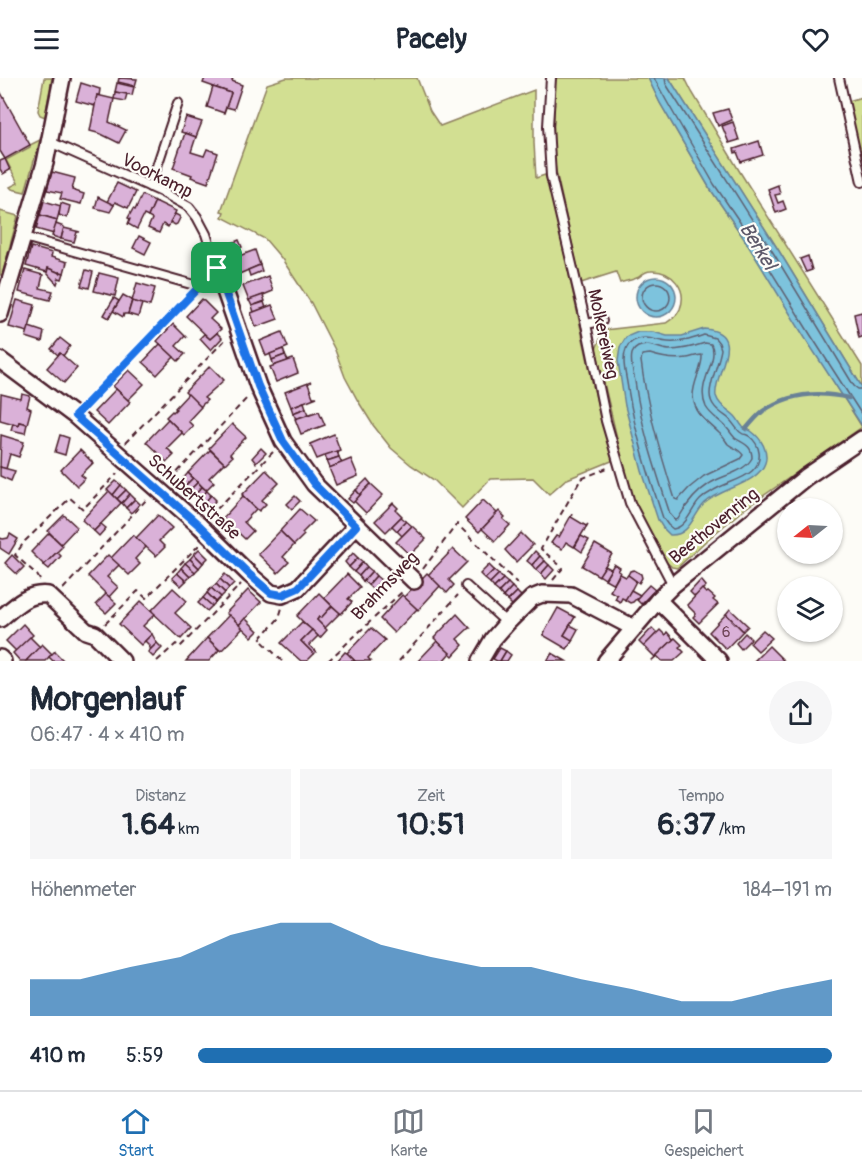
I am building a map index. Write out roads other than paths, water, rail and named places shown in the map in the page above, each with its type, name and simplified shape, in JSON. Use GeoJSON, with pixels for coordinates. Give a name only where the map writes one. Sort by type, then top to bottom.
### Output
{"type":"FeatureCollection","features":[{"type":"Feature","properties":{"kind":"street"},"geometry":{"type":"LineString","coordinates":[[0,314],[50,142],[62,78]]}},
{"type":"Feature","properties":{"kind":"street"},"geometry":{"type":"LineString","coordinates":[[217,268],[258,386],[283,441],[314,484],[414,580]]}},
{"type":"Feature","properties":{"kind":"street","name":"Schubertstraße"},"geometry":{"type":"LineString","coordinates":[[0,360],[75,416],[159,489],[271,593],[282,595],[298,588],[356,526]]}},
{"type":"Feature","properties":{"kind":"street","name":"Beethovenring"},"geometry":{"type":"LineString","coordinates":[[606,661],[673,585],[806,477],[858,442]]}},
{"type":"Feature","properties":{"kind":"street"},"geometry":{"type":"LineString","coordinates":[[480,661],[493,639],[507,622],[537,596],[571,595],[634,628]]}},
{"type":"Feature","properties":{"kind":"street"},"geometry":{"type":"LineString","coordinates":[[0,619],[33,596],[50,597],[86,631],[95,634],[122,661]]}},
{"type":"Feature","properties":{"kind":"street"},"geometry":{"type":"LineString","coordinates":[[658,600],[719,661]]}},
{"type":"Feature","properties":{"kind":"lane","name":"Molkereiweg"},"geometry":{"type":"LineString","coordinates":[[551,78],[548,126],[551,176],[606,421],[630,502],[673,585]]}},
{"type":"Feature","properties":{"kind":"lane"},"geometry":{"type":"LineString","coordinates":[[839,78],[862,182]]}},
{"type":"Feature","properties":{"kind":"lane"},"geometry":{"type":"LineString","coordinates":[[150,187],[178,103]]}},
{"type":"Feature","properties":{"kind":"lane","name":"Voorkamp"},"geometry":{"type":"LineString","coordinates":[[50,142],[189,207],[197,216],[206,234],[217,268]]}},
{"type":"Feature","properties":{"kind":"lane"},"geometry":{"type":"LineString","coordinates":[[24,237],[198,286]]}},
{"type":"Feature","properties":{"kind":"lane"},"geometry":{"type":"LineString","coordinates":[[586,324],[602,321]]}},
{"type":"Feature","properties":{"kind":"lane"},"geometry":{"type":"LineString","coordinates":[[466,586],[507,622]]}},
{"type":"Feature","properties":{"kind":"water","name":"Berkel"},"geometry":{"type":"Polygon","coordinates":[[[648,78],[669,78],[779,251],[862,387],[862,426],[709,187],[648,78]]]}},
{"type":"Feature","properties":{"kind":"water"},"geometry":{"type":"Polygon","coordinates":[[[656,277],[670,283],[676,297],[670,311],[656,317],[642,311],[636,297],[642,283],[656,277]]]}},
{"type":"Feature","properties":{"kind":"water"},"geometry":{"type":"Polygon","coordinates":[[[704,329],[717,332],[724,338],[727,346],[716,388],[717,399],[743,427],[758,437],[765,449],[766,458],[761,470],[755,476],[712,498],[705,503],[687,528],[670,535],[658,520],[642,471],[625,406],[618,361],[620,347],[626,337],[638,332],[682,336],[704,329]]]}},
{"type":"Feature","properties":{"kind":"waterway"},"geometry":{"type":"LineString","coordinates":[[746,429],[763,411],[783,400],[815,394],[849,398]]}}]}
